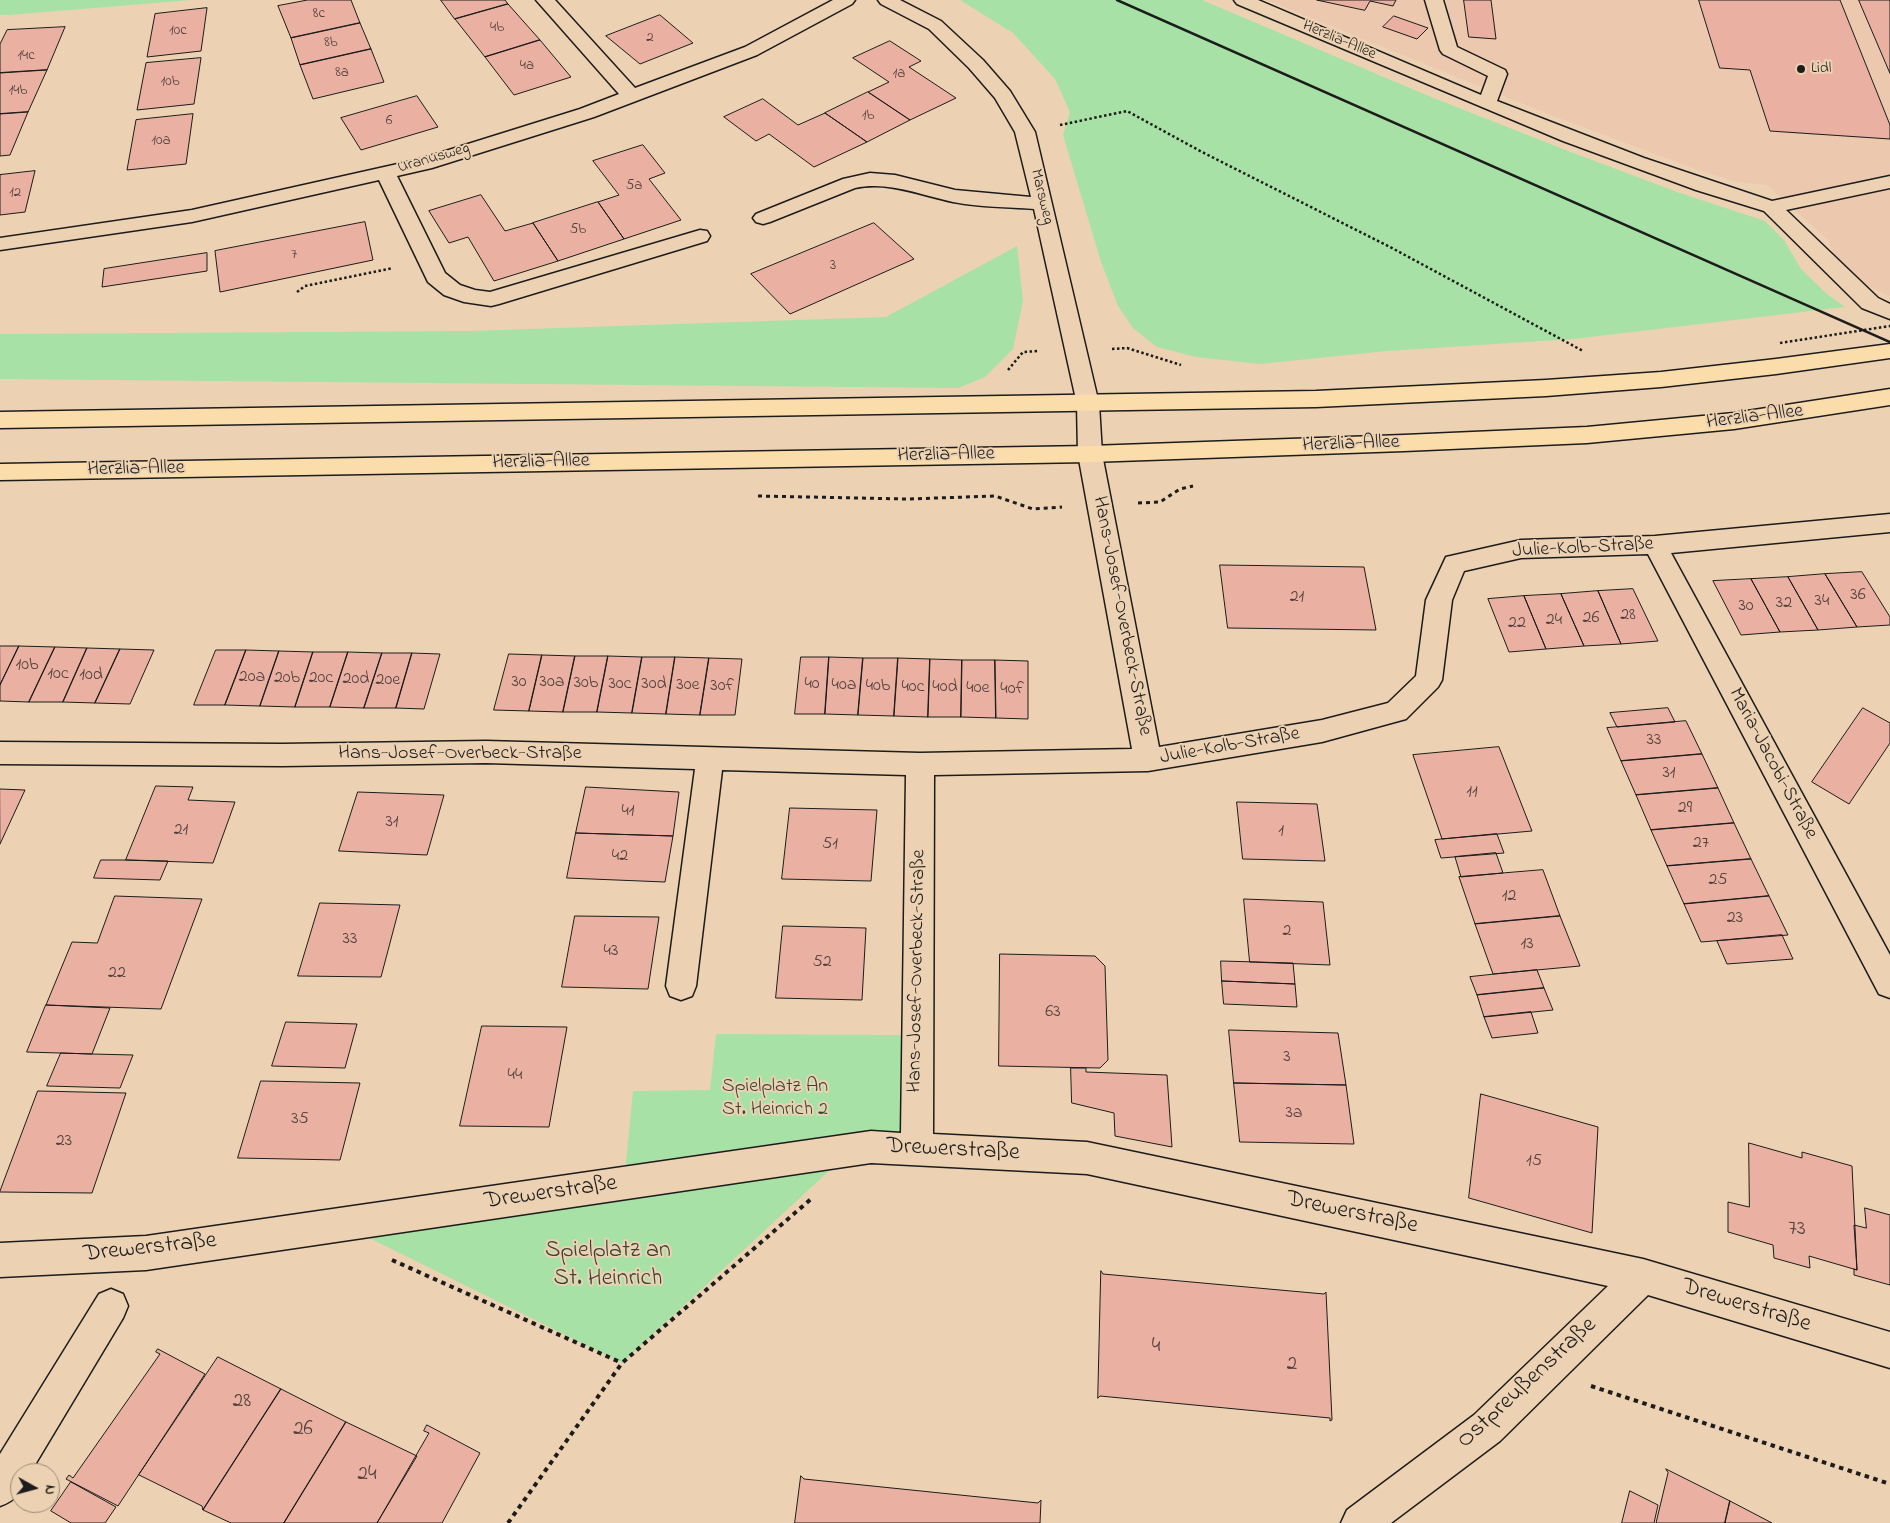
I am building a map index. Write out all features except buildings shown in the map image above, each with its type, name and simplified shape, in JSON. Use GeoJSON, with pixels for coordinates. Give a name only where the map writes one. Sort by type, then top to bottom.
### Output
{"type":"FeatureCollection","features":[{"type":"Feature","properties":{"kind":"main road"},"geometry":{"type":"LineString","coordinates":[[0,420],[1088,404],[1425,396],[1641,382],[1802,365],[1890,351]]}},
{"type":"Feature","properties":{"kind":"main road","name":"Herzlia-Allee"},"geometry":{"type":"LineString","coordinates":[[0,472],[1090,454],[1588,435],[1734,421],[1844,406],[1890,397]]}},
{"type":"Feature","properties":{"kind":"street"},"geometry":{"type":"LineString","coordinates":[[545,0],[632,96]]}},
{"type":"Feature","properties":{"kind":"street","name":"Uranusweg"},"geometry":{"type":"LineString","coordinates":[[0,244],[192,216],[425,164],[587,113],[751,51],[846,0]]}},
{"type":"Feature","properties":{"kind":"street","name":"Marsweg"},"geometry":{"type":"LineString","coordinates":[[887,0],[935,26],[976,64],[1003,95],[1025,132],[1088,404],[1090,454]]}},
{"type":"Feature","properties":{"kind":"street","name":"Herzlia-Allee"},"geometry":{"type":"LineString","coordinates":[[1243,0],[1487,104],[1714,190],[1772,207],[1870,303],[1890,312]]}},
{"type":"Feature","properties":{"kind":"street"},"geometry":{"type":"LineString","coordinates":[[1434,0],[1449,50],[1498,74],[1487,104]]}},
{"type":"Feature","properties":{"kind":"street"},"geometry":{"type":"LineString","coordinates":[[386,173],[436,277],[452,290],[472,297],[491,298],[700,236]]}},
{"type":"Feature","properties":{"kind":"street"},"geometry":{"type":"LineString","coordinates":[[763,218],[850,183],[870,179],[895,181],[955,196],[1043,204]]}},
{"type":"Feature","properties":{"kind":"street","name":"Herzlia-Allee"},"geometry":{"type":"LineString","coordinates":[[1772,207],[1890,182]]}},
{"type":"Feature","properties":{"kind":"street","name":"Hans-Josef-Overbeck-Straße"},"geometry":{"type":"LineString","coordinates":[[0,753],[282,755],[486,752],[920,764],[1148,760],[1090,454]]}},
{"type":"Feature","properties":{"kind":"street","name":"Julie-Kolb-Straße"},"geometry":{"type":"LineString","coordinates":[[1148,760],[1322,731],[1396,711],[1429,680],[1439,600],[1455,564],[1521,549],[1655,545],[1890,523]]}},
{"type":"Feature","properties":{"kind":"street","name":"Maria-Jacobi-Straße"},"geometry":{"type":"LineString","coordinates":[[1655,545],[1890,984]]}},
{"type":"Feature","properties":{"kind":"street"},"geometry":{"type":"LineString","coordinates":[[681,986],[710,758]]}},
{"type":"Feature","properties":{"kind":"street","name":"Hans-Josef-Overbeck-Straße"},"geometry":{"type":"LineString","coordinates":[[917,1148],[920,764]]}},
{"type":"Feature","properties":{"kind":"street","name":"Drewerstraße"},"geometry":{"type":"LineString","coordinates":[[0,1260],[146,1253],[871,1148],[917,1148],[1088,1158],[1643,1276],[1890,1350]]}},
{"type":"Feature","properties":{"kind":"street","name":"Ostpreußenstraße"},"geometry":{"type":"LineString","coordinates":[[1360,1523],[1487,1428],[1643,1276]]}},
{"type":"Feature","properties":{"kind":"street"},"geometry":{"type":"LineString","coordinates":[[0,1488],[111,1306]]}},
{"type":"Feature","properties":{"kind":"path"},"geometry":{"type":"LineString","coordinates":[[1025,132],[1127,111],[1202,152],[1398,251],[1584,351]]}},
{"type":"Feature","properties":{"kind":"path"},"geometry":{"type":"LineString","coordinates":[[297,292],[305,286],[428,261]]}},
{"type":"Feature","properties":{"kind":"path"},"geometry":{"type":"LineString","coordinates":[[1780,343],[1890,326]]}},
{"type":"Feature","properties":{"kind":"path"},"geometry":{"type":"LineString","coordinates":[[508,1523],[622,1363],[818,1193]]}},
{"type":"Feature","properties":{"kind":"path"},"geometry":{"type":"LineString","coordinates":[[389,1259],[622,1363]]}},
{"type":"Feature","properties":{"kind":"path"},"geometry":{"type":"LineString","coordinates":[[1546,1371],[1890,1484]]}},
{"type":"Feature","properties":{"kind":"shaded area"},"geometry":{"type":"Polygon","coordinates":[[[1267,0],[1890,0],[1890,297],[1856,280],[1833,253],[1828,240],[1767,185],[1737,182],[1695,169],[1548,114],[1267,0]]]}},
{"type":"Feature","properties":{"kind":"green space"},"geometry":{"type":"Polygon","coordinates":[[[0,0],[191,0],[0,15],[0,0]]]}},
{"type":"Feature","properties":{"kind":"green space"},"geometry":{"type":"Polygon","coordinates":[[[960,0],[1202,0],[1431,97],[1563,149],[1677,192],[1765,221],[1784,240],[1801,269],[1828,295],[1845,307],[1573,339],[1387,351],[1260,364],[1196,357],[1157,347],[1133,328],[1118,306],[1101,262],[1063,135],[1070,112],[1055,79],[1013,33],[960,0]]]}},
{"type":"Feature","properties":{"kind":"green space"},"geometry":{"type":"Polygon","coordinates":[[[1017,246],[1023,301],[1013,349],[985,377],[958,388],[0,379],[0,334],[469,331],[886,317],[1017,246]]]}},
{"type":"Feature","properties":{"kind":"green space"},"geometry":{"type":"Polygon","coordinates":[[[716,1034],[906,1035],[901,1149],[845,1156],[622,1363],[341,1224],[624,1183],[633,1091],[710,1090],[716,1034]]]}},
{"type":"Feature","properties":{"kind":"railway"},"geometry":{"type":"LineString","coordinates":[[1117,0],[1890,342]]}},
{"type":"Feature","properties":{"kind":"place","name":"Lidl"},"geometry":{"type":"Point","coordinates":[1801,69]}},
{"type":"Feature","properties":{"kind":"park label","name":"Spielplatz An St. Heinrich 2"},"geometry":{"type":"Point","coordinates":[775,1100]}},
{"type":"Feature","properties":{"kind":"park label","name":"Spielplatz an St. Heinrich"},"geometry":{"type":"Point","coordinates":[608,1266]}}]}
